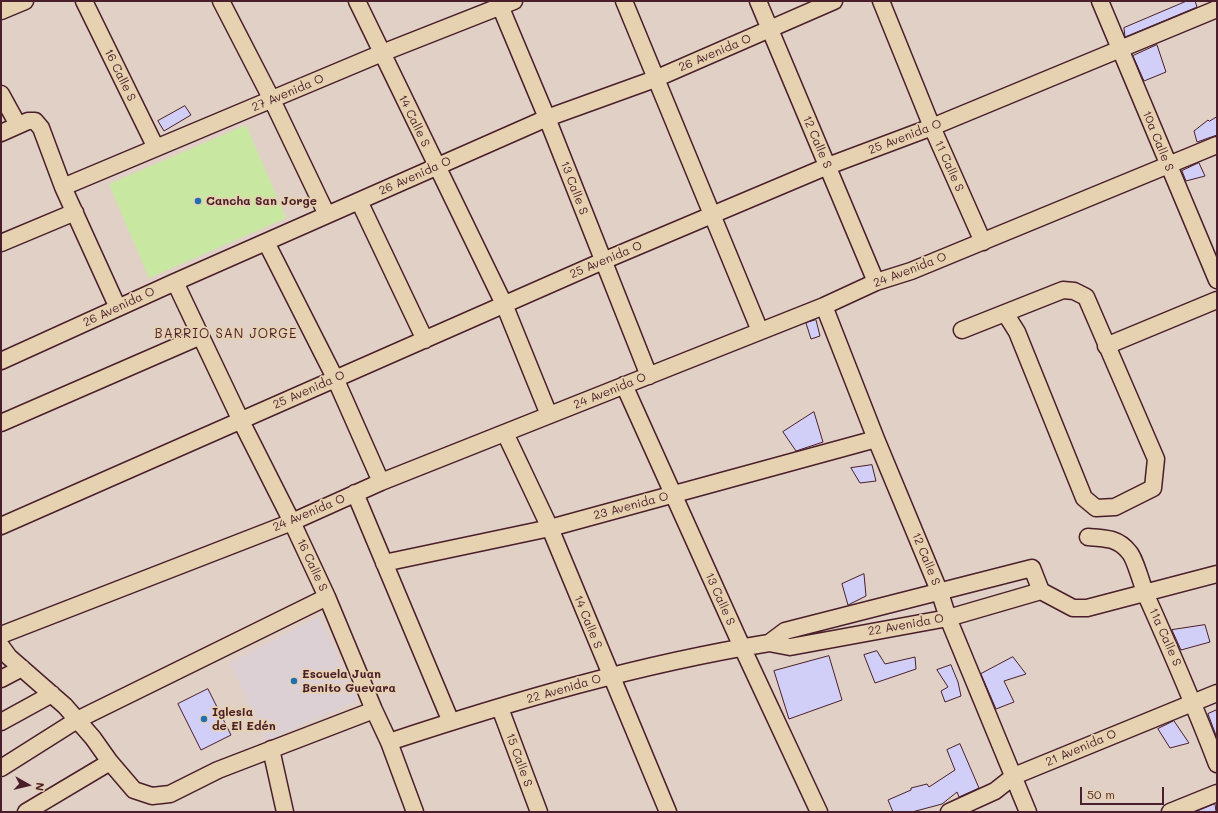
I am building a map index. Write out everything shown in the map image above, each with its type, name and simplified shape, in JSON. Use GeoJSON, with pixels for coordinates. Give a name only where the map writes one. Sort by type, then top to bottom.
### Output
{"type":"FeatureCollection","features":[{"type":"Feature","properties":{"kind":"street"},"geometry":{"type":"LineString","coordinates":[[1,11],[26,1]]}},
{"type":"Feature","properties":{"kind":"street","name":"16 Calle S"},"geometry":{"type":"LineString","coordinates":[[84,1],[156,148]]}},
{"type":"Feature","properties":{"kind":"street"},"geometry":{"type":"LineString","coordinates":[[221,1],[272,100],[327,215]]}},
{"type":"Feature","properties":{"kind":"street","name":"14 Calle S"},"geometry":{"type":"LineString","coordinates":[[357,1],[436,167],[504,304],[549,415]]}},
{"type":"Feature","properties":{"kind":"street"},"geometry":{"type":"LineString","coordinates":[[624,1],[760,331]]}},
{"type":"Feature","properties":{"kind":"street","name":"12 Calle S"},"geometry":{"type":"LineString","coordinates":[[758,1],[876,282]]}},
{"type":"Feature","properties":{"kind":"street","name":"26 Avenida O"},"geometry":{"type":"LineString","coordinates":[[1,361],[175,282],[547,118],[655,78],[770,30],[834,1]]}},
{"type":"Feature","properties":{"kind":"street","name":"11 Calle S"},"geometry":{"type":"LineString","coordinates":[[881,1],[932,127],[983,242]]}},
{"type":"Feature","properties":{"kind":"street","name":"10a Calle S"},"geometry":{"type":"LineString","coordinates":[[1100,1],[1217,280]]}},
{"type":"Feature","properties":{"kind":"street","name":"27 Avenida O"},"geometry":{"type":"LineString","coordinates":[[63,186],[504,3]]}},
{"type":"Feature","properties":{"kind":"street","name":"13 Calle S"},"geometry":{"type":"LineString","coordinates":[[504,3],[547,118],[649,376]]}},
{"type":"Feature","properties":{"kind":"street","name":"25 Avenida O"},"geometry":{"type":"LineString","coordinates":[[1,526],[241,421],[335,378],[425,340],[603,260],[712,216],[828,166],[932,127],[1217,9]]}},
{"type":"Feature","properties":{"kind":"street"},"geometry":{"type":"LineString","coordinates":[[1,94],[18,125]]}},
{"type":"Feature","properties":{"kind":"street"},"geometry":{"type":"LineString","coordinates":[[1,133],[18,125],[35,121],[41,128],[63,186],[118,308]]}},
{"type":"Feature","properties":{"kind":"street","name":"24 Avenida O"},"geometry":{"type":"LineString","coordinates":[[1,635],[292,522],[381,482],[824,306],[876,282],[911,271],[983,242],[1217,145]]}},
{"type":"Feature","properties":{"kind":"street"},"geometry":{"type":"LineString","coordinates":[[359,201],[425,340]]}},
{"type":"Feature","properties":{"kind":"street"},"geometry":{"type":"LineString","coordinates":[[1,242],[75,212]]}},
{"type":"Feature","properties":{"kind":"street"},"geometry":{"type":"LineString","coordinates":[[266,242],[335,378],[381,482]]}},
{"type":"Feature","properties":{"kind":"street","name":"16 Calle S"},"geometry":{"type":"LineString","coordinates":[[175,282],[327,597],[374,710],[390,742],[415,812]]}},
{"type":"Feature","properties":{"kind":"street"},"geometry":{"type":"LineString","coordinates":[[962,330],[1063,290],[1074,290],[1086,297],[1156,459],[1156,472],[1153,488],[1115,507],[1096,508],[1084,498],[1017,332],[1005,313]]}},
{"type":"Feature","properties":{"kind":"street"},"geometry":{"type":"LineString","coordinates":[[1106,346],[1217,300]]}},
{"type":"Feature","properties":{"kind":"street","name":"12 Calle S"},"geometry":{"type":"LineString","coordinates":[[824,306],[876,439],[940,593],[948,618],[1028,812]]}},
{"type":"Feature","properties":{"kind":"street"},"geometry":{"type":"LineString","coordinates":[[1,423],[201,336]]}},
{"type":"Feature","properties":{"kind":"street","name":"13 Calle S"},"geometry":{"type":"LineString","coordinates":[[624,385],[742,647],[819,812]]}},
{"type":"Feature","properties":{"kind":"street","name":"14 Calle S"},"geometry":{"type":"LineString","coordinates":[[505,433],[550,528],[610,676],[668,812]]}},
{"type":"Feature","properties":{"kind":"street","name":"23 Avenida O"},"geometry":{"type":"LineString","coordinates":[[384,563],[550,528],[876,439]]}},
{"type":"Feature","properties":{"kind":"street"},"geometry":{"type":"LineString","coordinates":[[355,493],[451,722]]}},
{"type":"Feature","properties":{"kind":"street","name":"11a Calle S"},"geometry":{"type":"LineString","coordinates":[[1088,536],[1111,538],[1121,544],[1131,554],[1146,593],[1194,702],[1217,764]]}},
{"type":"Feature","properties":{"kind":"street"},"geometry":{"type":"LineString","coordinates":[[769,643],[785,631],[940,593],[1032,568],[1042,591],[1073,608],[1087,608],[1217,574]]}},
{"type":"Feature","properties":{"kind":"street","name":"22 Avenida O"},"geometry":{"type":"LineString","coordinates":[[390,742],[451,722],[610,676],[742,647],[769,643],[790,647],[948,618],[1042,591]]}},
{"type":"Feature","properties":{"kind":"street"},"geometry":{"type":"LineString","coordinates":[[1,768],[77,720],[327,597]]}},
{"type":"Feature","properties":{"kind":"street"},"geometry":{"type":"LineString","coordinates":[[892,605],[897,627]]}},
{"type":"Feature","properties":{"kind":"street"},"geometry":{"type":"LineString","coordinates":[[1,646],[9,657],[52,694],[77,720],[134,790],[152,796],[170,794],[218,770],[374,710]]}},
{"type":"Feature","properties":{"kind":"street"},"geometry":{"type":"LineString","coordinates":[[1,679],[22,668]]}},
{"type":"Feature","properties":{"kind":"street","name":"21 Avenida O"},"geometry":{"type":"LineString","coordinates":[[948,812],[995,791],[1014,776],[1217,693]]}},
{"type":"Feature","properties":{"kind":"street"},"geometry":{"type":"LineString","coordinates":[[1,722],[52,694]]}},
{"type":"Feature","properties":{"kind":"street","name":"15 Calle S"},"geometry":{"type":"LineString","coordinates":[[500,708],[539,812]]}},
{"type":"Feature","properties":{"kind":"street"},"geometry":{"type":"LineString","coordinates":[[271,749],[285,812]]}},
{"type":"Feature","properties":{"kind":"street"},"geometry":{"type":"LineString","coordinates":[[26,812],[110,762]]}},
{"type":"Feature","properties":{"kind":"street"},"geometry":{"type":"LineString","coordinates":[[1170,812],[1217,793]]}},
{"type":"Feature","properties":{"kind":"shaded area","name":"Escuela Juan Benito Guevara"},"geometry":{"type":"Polygon","coordinates":[[[319,617],[358,700],[266,741],[230,663],[319,617]]]}},
{"type":"Feature","properties":{"kind":"green space","name":"Cancha San Jorge"},"geometry":{"type":"Polygon","coordinates":[[[246,125],[286,218],[149,278],[109,184],[246,125]]]}},
{"type":"Feature","properties":{"kind":"building"},"geometry":{"type":"Polygon","coordinates":[[[1187,1],[1195,1],[1197,7],[1125,37],[1124,28],[1187,1]]]}},
{"type":"Feature","properties":{"kind":"building"},"geometry":{"type":"Polygon","coordinates":[[[1157,45],[1166,72],[1144,81],[1133,56],[1157,45]]]}},
{"type":"Feature","properties":{"kind":"building"},"geometry":{"type":"Polygon","coordinates":[[[185,106],[191,115],[164,131],[158,121],[185,106]]]}},
{"type":"Feature","properties":{"kind":"building"},"geometry":{"type":"Polygon","coordinates":[[[1217,117],[1217,135],[1197,142],[1194,131],[1208,120],[1209,121],[1217,117]]]}},
{"type":"Feature","properties":{"kind":"building"},"geometry":{"type":"Polygon","coordinates":[[[1199,163],[1205,176],[1186,181],[1182,171],[1199,163]]]}},
{"type":"Feature","properties":{"kind":"building"},"geometry":{"type":"Polygon","coordinates":[[[816,320],[820,336],[811,339],[806,323],[816,320]]]}},
{"type":"Feature","properties":{"kind":"building"},"geometry":{"type":"Polygon","coordinates":[[[814,412],[823,442],[796,451],[783,432],[814,412]]]}},
{"type":"Feature","properties":{"kind":"building"},"geometry":{"type":"Polygon","coordinates":[[[872,465],[876,481],[860,483],[851,468],[872,465]]]}},
{"type":"Feature","properties":{"kind":"building"},"geometry":{"type":"Polygon","coordinates":[[[864,574],[866,596],[848,605],[842,584],[864,574]]]}},
{"type":"Feature","properties":{"kind":"building"},"geometry":{"type":"Polygon","coordinates":[[[1205,625],[1210,642],[1181,650],[1172,630],[1205,625]]]}},
{"type":"Feature","properties":{"kind":"building"},"geometry":{"type":"Polygon","coordinates":[[[877,651],[885,664],[915,657],[916,669],[875,683],[864,655],[877,651]]]}},
{"type":"Feature","properties":{"kind":"building"},"geometry":{"type":"Polygon","coordinates":[[[829,656],[842,700],[789,719],[774,671],[829,656]]]}},
{"type":"Feature","properties":{"kind":"building"},"geometry":{"type":"Polygon","coordinates":[[[1013,657],[1026,674],[1004,681],[1014,702],[996,709],[981,674],[1013,657]]]}},
{"type":"Feature","properties":{"kind":"building"},"geometry":{"type":"Polygon","coordinates":[[[951,665],[958,682],[961,696],[945,702],[941,691],[948,687],[937,670],[951,665]]]}},
{"type":"Feature","properties":{"kind":"building","name":"Iglesia de El Edén"},"geometry":{"type":"Polygon","coordinates":[[[208,689],[231,735],[201,750],[178,704],[208,689]]]}},
{"type":"Feature","properties":{"kind":"building"},"geometry":{"type":"Polygon","coordinates":[[[1217,710],[1217,738],[1208,714],[1217,710]]]}},
{"type":"Feature","properties":{"kind":"building"},"geometry":{"type":"Polygon","coordinates":[[[1174,721],[1189,743],[1170,748],[1158,729],[1174,721]]]}},
{"type":"Feature","properties":{"kind":"building"},"geometry":{"type":"Polygon","coordinates":[[[960,744],[979,788],[959,797],[957,792],[942,804],[912,812],[893,812],[888,800],[911,790],[911,788],[927,784],[929,787],[955,770],[947,750],[960,744]]]}},
{"type":"Feature","properties":{"kind":"building"},"geometry":{"type":"Polygon","coordinates":[[[1215,804],[1216,812],[1195,812],[1215,804]]]}},
{"type":"Feature","properties":{"kind":"place","name":"Cancha San Jorge"},"geometry":{"type":"Point","coordinates":[198,201]}},
{"type":"Feature","properties":{"kind":"place","name":"Escuela Juan Benito Guevara"},"geometry":{"type":"Point","coordinates":[294,681]}},
{"type":"Feature","properties":{"kind":"place","name":"Iglesia de El Edén"},"geometry":{"type":"Point","coordinates":[204,719]}},
{"type":"Feature","properties":{"kind":"district","name":"BARRIO SAN JORGE"},"geometry":{"type":"Point","coordinates":[226,334]}}]}
